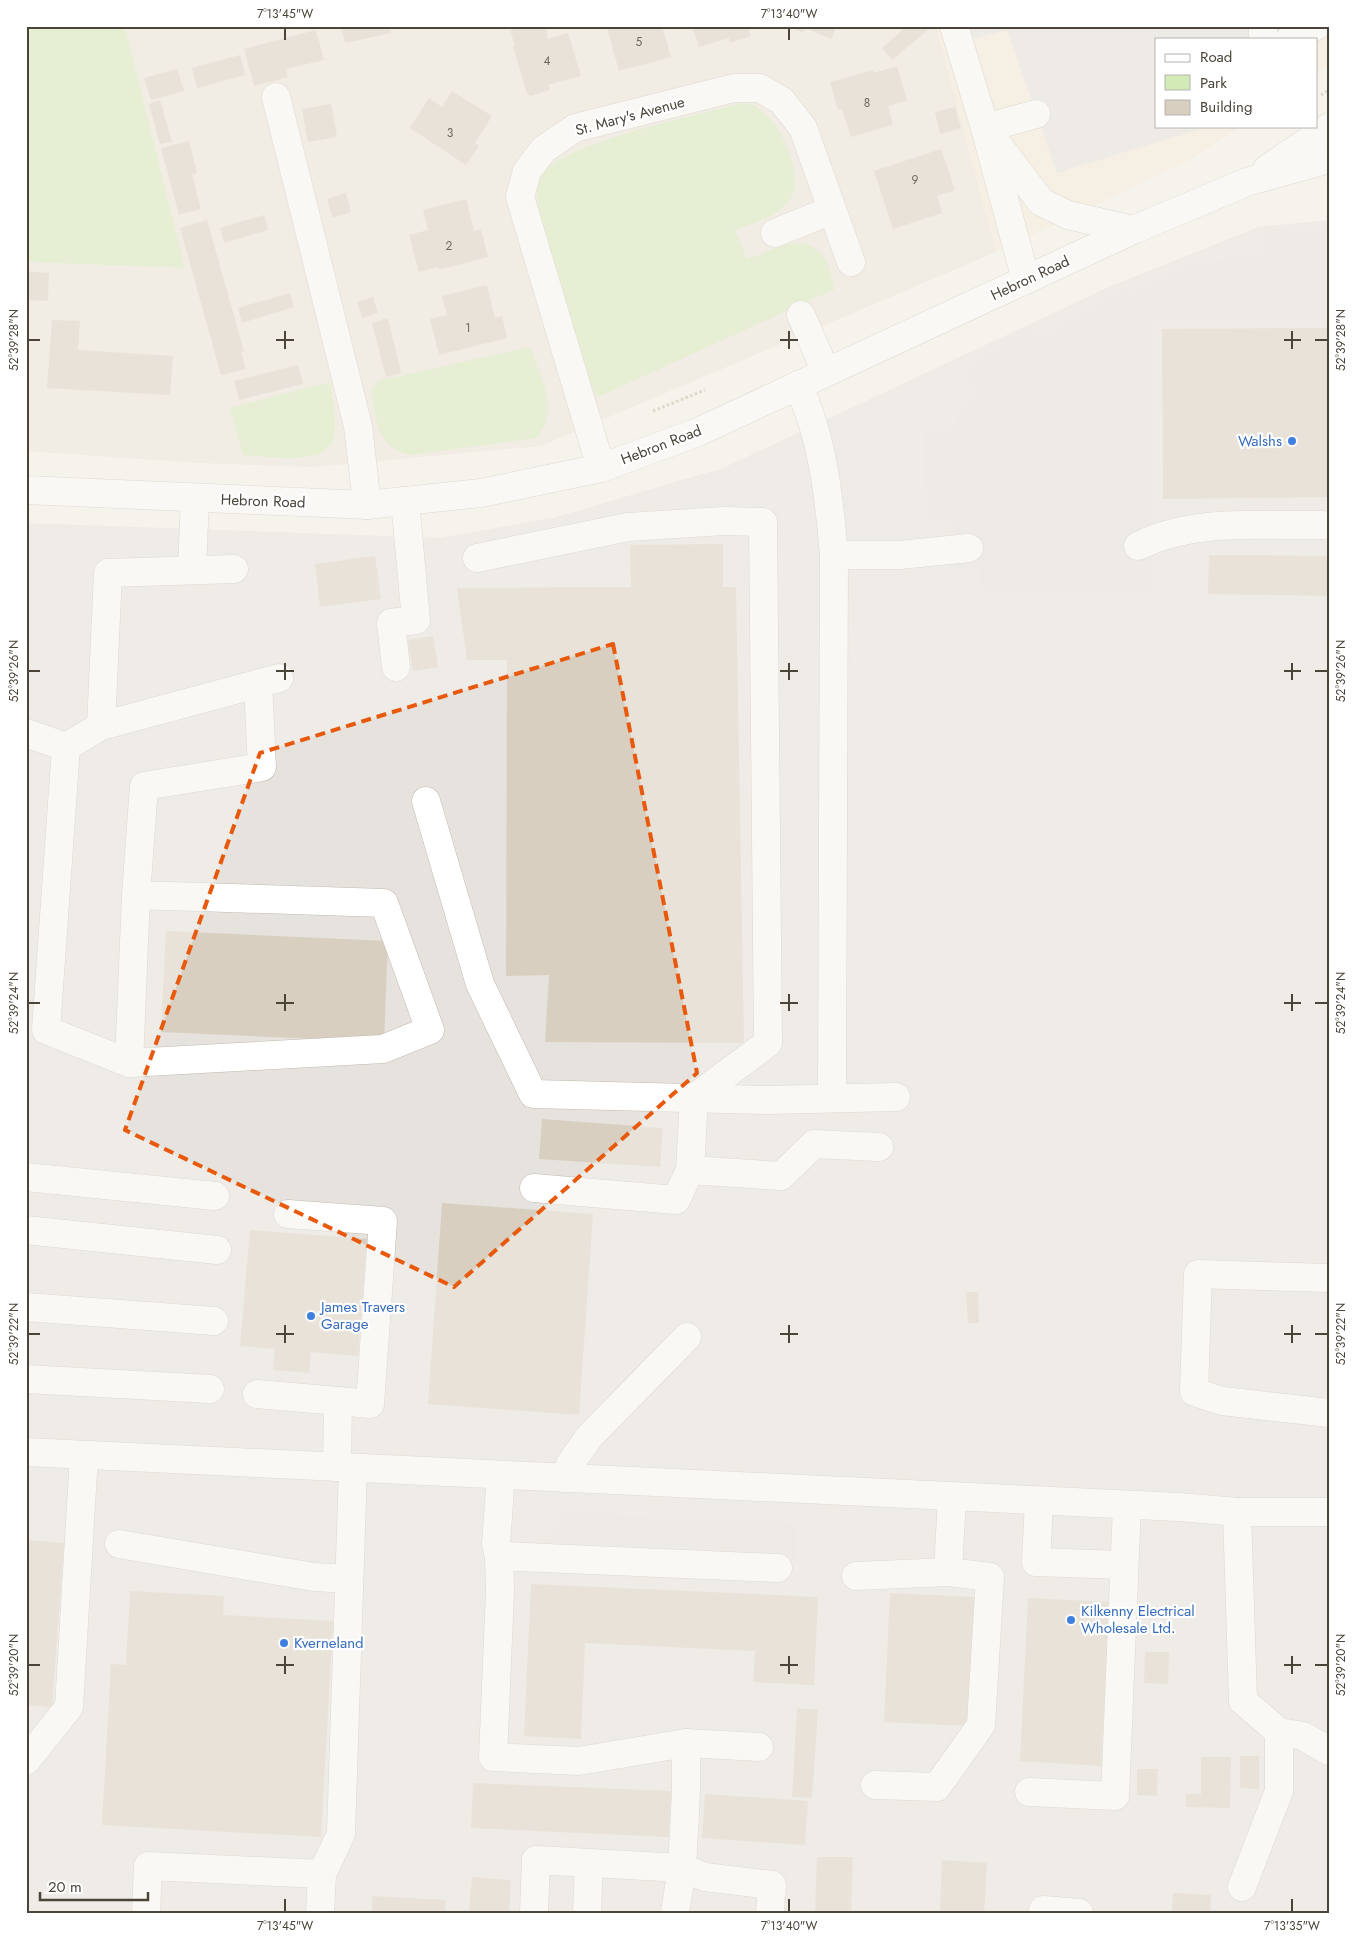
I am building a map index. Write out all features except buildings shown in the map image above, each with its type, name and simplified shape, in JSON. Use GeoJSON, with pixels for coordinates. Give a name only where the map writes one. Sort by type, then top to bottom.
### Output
{"type":"FeatureCollection","features":[{"type":"Feature","properties":{"kind":"street"},"geometry":{"type":"LineString","coordinates":[[954,26],[985,128],[1026,280]]}},
{"type":"Feature","properties":{"kind":"street"},"geometry":{"type":"LineString","coordinates":[[1292,38],[1316,26]]}},
{"type":"Feature","properties":{"kind":"street","name":"St. Mary's Avenue"},"geometry":{"type":"LineString","coordinates":[[601,468],[520,197],[527,171],[544,148],[576,128],[734,88],[760,88],[782,102],[803,128],[851,262]]}},
{"type":"Feature","properties":{"kind":"street"},"geometry":{"type":"LineString","coordinates":[[276,97],[358,426],[367,505]]}},
{"type":"Feature","properties":{"kind":"street"},"geometry":{"type":"LineString","coordinates":[[985,128],[1036,114]]}},
{"type":"Feature","properties":{"kind":"street","name":"Hebron Road"},"geometry":{"type":"LineString","coordinates":[[1247,182],[1329,127]]}},
{"type":"Feature","properties":{"kind":"street"},"geometry":{"type":"LineString","coordinates":[[985,128],[1041,202],[1068,215],[1133,230]]}},
{"type":"Feature","properties":{"kind":"street","name":"Hebron Road"},"geometry":{"type":"LineString","coordinates":[[26,490],[264,502],[367,505],[481,493],[601,468],[698,432],[1133,230],[1247,182],[1329,159]]}},
{"type":"Feature","properties":{"kind":"street"},"geometry":{"type":"LineString","coordinates":[[775,233],[832,210]]}},
{"type":"Feature","properties":{"kind":"street"},"geometry":{"type":"LineString","coordinates":[[801,315],[826,372]]}},
{"type":"Feature","properties":{"kind":"street"},"geometry":{"type":"LineString","coordinates":[[798,385],[808,405],[824,466],[829,497],[834,555],[832,1098]]}},
{"type":"Feature","properties":{"kind":"street"},"geometry":{"type":"LineString","coordinates":[[192,570],[196,499]]}},
{"type":"Feature","properties":{"kind":"street"},"geometry":{"type":"LineString","coordinates":[[396,667],[391,623],[416,620],[405,501]]}},
{"type":"Feature","properties":{"kind":"street"},"geometry":{"type":"LineString","coordinates":[[476,558],[628,527],[723,521],[763,522],[768,1043],[694,1098]]}},
{"type":"Feature","properties":{"kind":"street"},"geometry":{"type":"LineString","coordinates":[[1138,546],[1160,536],[1209,526],[1323,525]]}},
{"type":"Feature","properties":{"kind":"street"},"geometry":{"type":"LineString","coordinates":[[834,555],[899,555],[968,548]]}},
{"type":"Feature","properties":{"kind":"street"},"geometry":{"type":"LineString","coordinates":[[101,726],[108,572],[234,569]]}},
{"type":"Feature","properties":{"kind":"street"},"geometry":{"type":"LineString","coordinates":[[66,747],[101,726],[269,681],[262,768],[144,786],[136,894],[129,1063]]}},
{"type":"Feature","properties":{"kind":"street"},"geometry":{"type":"LineString","coordinates":[[26,733],[66,747]]}},
{"type":"Feature","properties":{"kind":"street"},"geometry":{"type":"LineString","coordinates":[[66,747],[46,1030],[129,1063],[383,1049],[430,1030],[384,904],[136,894]]}},
{"type":"Feature","properties":{"kind":"street"},"geometry":{"type":"LineString","coordinates":[[426,802],[480,984],[533,1094],[768,1100],[896,1097]]}},
{"type":"Feature","properties":{"kind":"street"},"geometry":{"type":"LineString","coordinates":[[534,1188],[676,1200],[690,1170],[694,1098]]}},
{"type":"Feature","properties":{"kind":"street"},"geometry":{"type":"LineString","coordinates":[[690,1170],[782,1176],[814,1144],[879,1147]]}},
{"type":"Feature","properties":{"kind":"street"},"geometry":{"type":"LineString","coordinates":[[26,1176],[215,1196]]}},
{"type":"Feature","properties":{"kind":"street"},"geometry":{"type":"LineString","coordinates":[[257,1394],[370,1404],[383,1221],[288,1214]]}},
{"type":"Feature","properties":{"kind":"street"},"geometry":{"type":"LineString","coordinates":[[26,1230],[216,1250]]}},
{"type":"Feature","properties":{"kind":"street"},"geometry":{"type":"LineString","coordinates":[[1329,1278],[1198,1274],[1194,1392],[1222,1401],[1329,1413]]}},
{"type":"Feature","properties":{"kind":"street"},"geometry":{"type":"LineString","coordinates":[[26,1307],[214,1322]]}},
{"type":"Feature","properties":{"kind":"street"},"geometry":{"type":"LineString","coordinates":[[565,1478],[570,1464],[590,1436],[687,1337]]}},
{"type":"Feature","properties":{"kind":"street"},"geometry":{"type":"LineString","coordinates":[[26,1379],[210,1389]]}},
{"type":"Feature","properties":{"kind":"street"},"geometry":{"type":"LineString","coordinates":[[320,1913],[322,1874],[340,1834],[349,1579],[345,1468],[338,1401]]}},
{"type":"Feature","properties":{"kind":"street"},"geometry":{"type":"LineString","coordinates":[[26,1452],[1237,1512],[1329,1512]]}},
{"type":"Feature","properties":{"kind":"street"},"geometry":{"type":"LineString","coordinates":[[26,1761],[69,1707],[84,1455]]}},
{"type":"Feature","properties":{"kind":"street"},"geometry":{"type":"LineString","coordinates":[[501,1475],[496,1544],[499,1556],[493,1757],[579,1762],[686,1743],[759,1747]]}},
{"type":"Feature","properties":{"kind":"street"},"geometry":{"type":"LineString","coordinates":[[948,1572],[952,1497]]}},
{"type":"Feature","properties":{"kind":"street"},"geometry":{"type":"LineString","coordinates":[[1038,1502],[1036,1562],[1124,1565]]}},
{"type":"Feature","properties":{"kind":"street"},"geometry":{"type":"LineString","coordinates":[[1029,1792],[1115,1796],[1127,1506]]}},
{"type":"Feature","properties":{"kind":"street"},"geometry":{"type":"LineString","coordinates":[[1237,1512],[1243,1701],[1279,1732],[1303,1736],[1329,1751]]}},
{"type":"Feature","properties":{"kind":"street"},"geometry":{"type":"LineString","coordinates":[[119,1544],[314,1577],[349,1579]]}},
{"type":"Feature","properties":{"kind":"street"},"geometry":{"type":"LineString","coordinates":[[499,1556],[778,1568]]}},
{"type":"Feature","properties":{"kind":"street"},"geometry":{"type":"LineString","coordinates":[[856,1576],[948,1572],[990,1577],[981,1724],[937,1787],[875,1785]]}},
{"type":"Feature","properties":{"kind":"street"},"geometry":{"type":"LineString","coordinates":[[1242,1887],[1279,1791],[1279,1732]]}},
{"type":"Feature","properties":{"kind":"street"},"geometry":{"type":"LineString","coordinates":[[675,1913],[682,1868],[686,1792],[686,1743]]}},
{"type":"Feature","properties":{"kind":"street"},"geometry":{"type":"LineString","coordinates":[[534,1913],[536,1860],[682,1868],[705,1877],[772,1885],[770,1913]]}},
{"type":"Feature","properties":{"kind":"street"},"geometry":{"type":"LineString","coordinates":[[587,1913],[588,1864]]}},
{"type":"Feature","properties":{"kind":"street"},"geometry":{"type":"LineString","coordinates":[[146,1913],[148,1866],[322,1874]]}},
{"type":"Feature","properties":{"kind":"street"},"geometry":{"type":"LineString","coordinates":[[1043,1910],[1079,1913]]}},
{"type":"Feature","properties":{"kind":"highlighted area"},"geometry":{"type":"Polygon","coordinates":[[[613,644],[697,1073],[454,1287],[125,1130],[260,753],[613,644]]]}},
{"type":"Feature","properties":{"kind":"shaded area"},"geometry":{"type":"Polygon","coordinates":[[[125,26],[936,26],[996,252],[541,446],[313,467],[198,463],[26,451],[26,262],[185,268],[125,26]]]}},
{"type":"Feature","properties":{"kind":"shaded area"},"geometry":{"type":"Polygon","coordinates":[[[936,26],[1329,26],[1329,64],[1318,72],[1318,38],[1155,38],[1155,128],[1238,128],[1190,160],[996,252],[936,26]]]}},
{"type":"Feature","properties":{"kind":"shaded area"},"geometry":{"type":"Polygon","coordinates":[[[964,26],[1282,26],[1279,38],[1155,38],[1155,128],[1203,128],[1057,173],[1007,30],[967,41],[964,26]]]}},
{"type":"Feature","properties":{"kind":"shaded area"},"geometry":{"type":"Polygon","coordinates":[[[1329,220],[1329,1913],[26,1913],[26,523],[439,538],[553,518],[723,468],[1109,287],[1258,227],[1329,220]]]}},
{"type":"Feature","properties":{"kind":"shaded area"},"geometry":{"type":"Polygon","coordinates":[[[1329,231],[1329,321],[1152,322],[1153,590],[979,590],[980,569],[951,569],[951,522],[926,522],[925,431],[950,430],[966,404],[978,391],[965,370],[1031,327],[1040,340],[1127,286],[1133,294],[1189,266],[1229,258],[1266,258],[1266,233],[1329,231]]]}},
{"type":"Feature","properties":{"kind":"shaded area"},"geometry":{"type":"Polygon","coordinates":[[[566,1513],[797,1524],[797,1560],[538,1547],[566,1513]]]}},
{"type":"Feature","properties":{"kind":"green space"},"geometry":{"type":"Polygon","coordinates":[[[26,26],[125,26],[185,268],[26,262],[26,26]]]}},
{"type":"Feature","properties":{"kind":"green space"},"geometry":{"type":"Polygon","coordinates":[[[742,103],[753,105],[762,111],[780,132],[792,161],[794,175],[794,188],[791,198],[786,205],[766,218],[735,230],[747,259],[786,245],[795,243],[805,244],[814,248],[825,259],[835,289],[598,397],[594,393],[540,218],[537,196],[539,179],[555,162],[577,151],[635,131],[742,103]]]}},
{"type":"Feature","properties":{"kind":"green space"},"geometry":{"type":"Polygon","coordinates":[[[530,347],[543,382],[548,405],[543,427],[536,438],[410,455],[390,446],[384,439],[377,422],[371,391],[378,381],[530,347]]]}},
{"type":"Feature","properties":{"kind":"green space"},"geometry":{"type":"Polygon","coordinates":[[[331,382],[335,423],[334,436],[330,446],[321,453],[295,458],[243,455],[230,408],[331,382]]]}},
{"type":"Feature","properties":{"kind":"place","name":"Walshs"},"geometry":{"type":"Point","coordinates":[1292,441]}},
{"type":"Feature","properties":{"kind":"place","name":"James Travers Garage"},"geometry":{"type":"Point","coordinates":[311,1316]}},
{"type":"Feature","properties":{"kind":"place","name":"Kilkenny Electrical Wholesale Ltd."},"geometry":{"type":"Point","coordinates":[1071,1620]}},
{"type":"Feature","properties":{"kind":"place","name":"Kverneland"},"geometry":{"type":"Point","coordinates":[284,1643]}}]}
